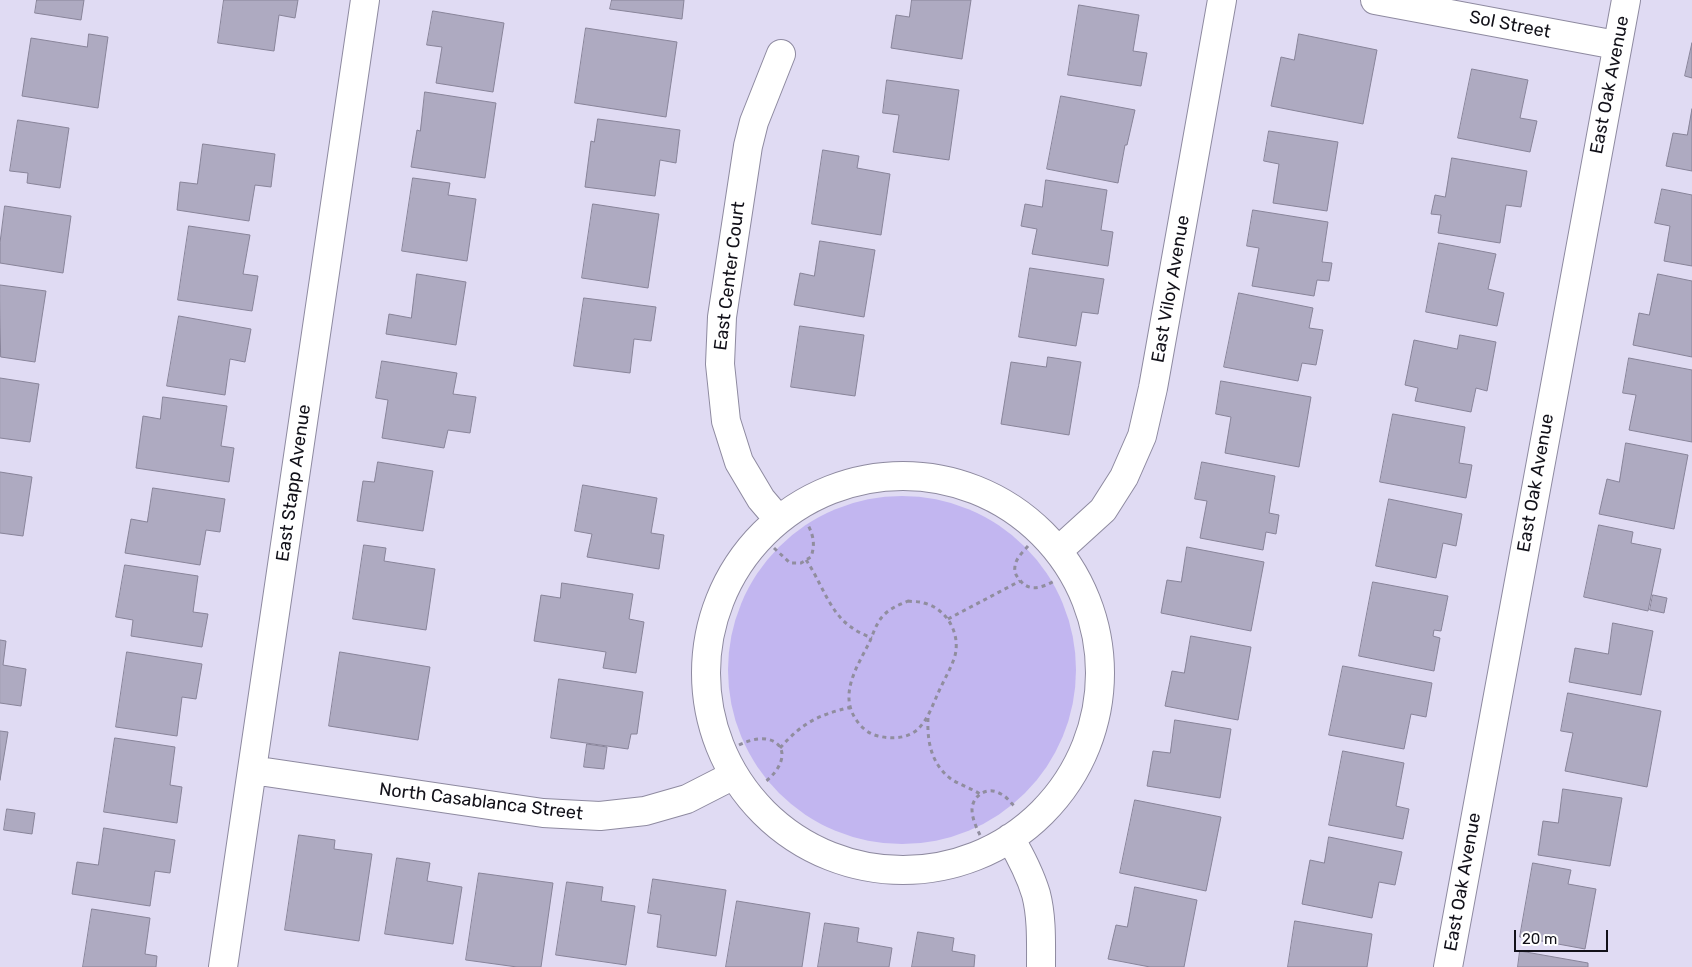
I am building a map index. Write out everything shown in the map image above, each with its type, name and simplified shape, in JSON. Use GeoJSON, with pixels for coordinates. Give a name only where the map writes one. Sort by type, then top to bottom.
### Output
{"type":"FeatureCollection","features":[{"type":"Feature","properties":{"kind":"street","name":"East Stapp Avenue"},"geometry":{"type":"LineString","coordinates":[[223,967],[365,0]]}},
{"type":"Feature","properties":{"kind":"street","name":"East Viloy Avenue"},"geometry":{"type":"LineString","coordinates":[[1059,550],[1103,510],[1124,477],[1142,436],[1153,388],[1222,0]]}},
{"type":"Feature","properties":{"kind":"street","name":"Sol Street"},"geometry":{"type":"LineString","coordinates":[[1375,0],[1616,45]]}},
{"type":"Feature","properties":{"kind":"street","name":"East Oak Avenue"},"geometry":{"type":"LineString","coordinates":[[1448,967],[1616,45],[1626,0]]}},
{"type":"Feature","properties":{"kind":"street","name":"East Center Court"},"geometry":{"type":"LineString","coordinates":[[778,519],[761,499],[739,462],[726,421],[720,364],[722,317],[748,146],[754,122],[781,54]]}},
{"type":"Feature","properties":{"kind":"street"},"geometry":{"type":"LineString","coordinates":[[896,474],[960,482],[1018,510],[1059,550],[1092,612],[1101,674],[1091,736],[1062,792],[1010,838],[959,864],[895,871],[832,858],[777,826],[736,774],[713,725],[706,669],[714,613],[739,562],[778,519],[833,487],[896,474]]}},
{"type":"Feature","properties":{"kind":"street","name":"North Casablanca Street"},"geometry":{"type":"LineString","coordinates":[[252,770],[543,813],[600,816],[646,811],[687,799],[736,774]]}},
{"type":"Feature","properties":{"kind":"street"},"geometry":{"type":"LineString","coordinates":[[1010,838],[1021,858],[1036,894],[1041,934],[1041,967]]}},
{"type":"Feature","properties":{"kind":"path"},"geometry":{"type":"LineString","coordinates":[[806,560],[816,573],[830,602],[842,619],[850,627],[872,638]]}},
{"type":"Feature","properties":{"kind":"path"},"geometry":{"type":"LineString","coordinates":[[948,619],[1020,581]]}},
{"type":"Feature","properties":{"kind":"path"},"geometry":{"type":"LineString","coordinates":[[908,601],[923,602],[936,608],[948,619],[954,631],[956,645],[954,659],[926,720],[916,731],[903,738],[888,739],[874,735],[861,727],[852,715],[849,701],[850,685],[872,638],[881,617],[894,607],[908,601]]}},
{"type":"Feature","properties":{"kind":"path"},"geometry":{"type":"LineString","coordinates":[[780,748],[803,725],[823,715],[850,707]]}},
{"type":"Feature","properties":{"kind":"path"},"geometry":{"type":"LineString","coordinates":[[928,714],[928,740],[931,753],[936,762],[950,778],[980,794]]}},
{"type":"Feature","properties":{"kind":"path"},"geometry":{"type":"LineString","coordinates":[[753,739],[768,739],[775,742],[780,748],[783,755],[777,772],[736,774],[753,739]]}},
{"type":"Feature","properties":{"kind":"shaded area"},"geometry":{"type":"Polygon","coordinates":[[[902,496],[936,499],[953,503],[984,516],[1013,535],[1037,559],[1056,588],[1069,619],[1073,636],[1076,670],[1073,704],[1069,721],[1056,752],[1037,781],[1013,805],[984,824],[953,837],[936,841],[902,844],[868,841],[851,837],[820,824],[791,805],[767,781],[748,752],[735,721],[731,704],[728,670],[731,636],[735,619],[748,588],[767,559],[791,535],[820,516],[851,503],[868,499],[902,496]]]}},
{"type":"Feature","properties":{"kind":"building"},"geometry":{"type":"Polygon","coordinates":[[[37,0],[84,0],[81,20],[35,13],[37,0]]]}},
{"type":"Feature","properties":{"kind":"building"},"geometry":{"type":"Polygon","coordinates":[[[224,0],[298,0],[295,18],[279,15],[274,51],[218,43],[224,0]]]}},
{"type":"Feature","properties":{"kind":"building"},"geometry":{"type":"Polygon","coordinates":[[[612,0],[684,0],[682,19],[610,9],[612,0]]]}},
{"type":"Feature","properties":{"kind":"building"},"geometry":{"type":"Polygon","coordinates":[[[912,0],[971,0],[962,59],[891,48],[896,15],[909,17],[912,0]]]}},
{"type":"Feature","properties":{"kind":"building"},"geometry":{"type":"Polygon","coordinates":[[[1079,5],[1139,15],[1133,51],[1147,53],[1141,86],[1068,75],[1079,5]]]}},
{"type":"Feature","properties":{"kind":"building"},"geometry":{"type":"Polygon","coordinates":[[[433,11],[504,23],[493,92],[436,83],[442,47],[427,45],[433,11]]]}},
{"type":"Feature","properties":{"kind":"building"},"geometry":{"type":"Polygon","coordinates":[[[586,28],[677,42],[666,117],[575,103],[586,28]]]}},
{"type":"Feature","properties":{"kind":"building"},"geometry":{"type":"Polygon","coordinates":[[[89,34],[108,37],[98,108],[22,96],[31,38],[87,47],[89,34]]]}},
{"type":"Feature","properties":{"kind":"building"},"geometry":{"type":"Polygon","coordinates":[[[1299,34],[1377,50],[1363,124],[1271,106],[1281,57],[1294,60],[1299,34]]]}},
{"type":"Feature","properties":{"kind":"building"},"geometry":{"type":"Polygon","coordinates":[[[1692,43],[1692,78],[1685,76],[1692,43]]]}},
{"type":"Feature","properties":{"kind":"building"},"geometry":{"type":"Polygon","coordinates":[[[1472,69],[1528,80],[1520,118],[1537,121],[1530,152],[1458,138],[1472,69]]]}},
{"type":"Feature","properties":{"kind":"building"},"geometry":{"type":"Polygon","coordinates":[[[887,80],[959,90],[949,160],[893,152],[899,115],[883,113],[887,80]]]}},
{"type":"Feature","properties":{"kind":"building"},"geometry":{"type":"Polygon","coordinates":[[[425,92],[496,103],[485,178],[411,167],[417,130],[420,131],[425,92]]]}},
{"type":"Feature","properties":{"kind":"building"},"geometry":{"type":"Polygon","coordinates":[[[1061,96],[1135,110],[1127,145],[1125,145],[1118,183],[1047,169],[1061,96]]]}},
{"type":"Feature","properties":{"kind":"building"},"geometry":{"type":"Polygon","coordinates":[[[1692,109],[1692,171],[1666,166],[1673,133],[1687,135],[1692,109]]]}},
{"type":"Feature","properties":{"kind":"building"},"geometry":{"type":"Polygon","coordinates":[[[598,119],[680,130],[676,163],[660,160],[655,196],[585,187],[591,141],[594,142],[598,119]]]}},
{"type":"Feature","properties":{"kind":"building"},"geometry":{"type":"Polygon","coordinates":[[[18,120],[69,128],[60,188],[27,183],[28,173],[10,171],[18,120]]]}},
{"type":"Feature","properties":{"kind":"building"},"geometry":{"type":"Polygon","coordinates":[[[1269,131],[1338,142],[1327,211],[1273,203],[1279,164],[1264,161],[1269,131]]]}},
{"type":"Feature","properties":{"kind":"building"},"geometry":{"type":"Polygon","coordinates":[[[203,144],[275,154],[271,187],[255,185],[249,221],[177,210],[180,182],[197,184],[203,144]]]}},
{"type":"Feature","properties":{"kind":"building"},"geometry":{"type":"Polygon","coordinates":[[[823,150],[859,156],[857,168],[890,174],[881,235],[812,224],[823,150]]]}},
{"type":"Feature","properties":{"kind":"building"},"geometry":{"type":"Polygon","coordinates":[[[1452,158],[1527,171],[1521,207],[1506,205],[1500,243],[1438,233],[1441,215],[1431,214],[1435,195],[1445,197],[1452,158]]]}},
{"type":"Feature","properties":{"kind":"building"},"geometry":{"type":"Polygon","coordinates":[[[413,178],[450,183],[448,195],[476,199],[467,261],[402,251],[413,178]]]}},
{"type":"Feature","properties":{"kind":"building"},"geometry":{"type":"Polygon","coordinates":[[[1046,180],[1107,190],[1101,230],[1113,232],[1108,266],[1032,254],[1037,229],[1021,226],[1025,204],[1042,207],[1046,180]]]}},
{"type":"Feature","properties":{"kind":"building"},"geometry":{"type":"Polygon","coordinates":[[[1662,189],[1692,195],[1692,266],[1664,261],[1670,226],[1655,223],[1662,189]]]}},
{"type":"Feature","properties":{"kind":"building"},"geometry":{"type":"Polygon","coordinates":[[[593,204],[659,214],[648,288],[582,278],[593,204]]]}},
{"type":"Feature","properties":{"kind":"building"},"geometry":{"type":"Polygon","coordinates":[[[5,206],[71,216],[63,273],[0,263],[0,243],[5,206]]]}},
{"type":"Feature","properties":{"kind":"building"},"geometry":{"type":"Polygon","coordinates":[[[1253,210],[1328,222],[1322,262],[1332,263],[1329,281],[1317,280],[1314,296],[1252,286],[1259,248],[1247,246],[1253,210]]]}},
{"type":"Feature","properties":{"kind":"building"},"geometry":{"type":"Polygon","coordinates":[[[189,226],[250,235],[243,274],[258,276],[252,311],[178,300],[189,226]]]}},
{"type":"Feature","properties":{"kind":"building"},"geometry":{"type":"Polygon","coordinates":[[[820,241],[875,250],[864,317],[794,305],[800,273],[814,276],[820,241]]]}},
{"type":"Feature","properties":{"kind":"building"},"geometry":{"type":"Polygon","coordinates":[[[1439,243],[1496,254],[1488,289],[1504,293],[1497,326],[1426,312],[1439,243]]]}},
{"type":"Feature","properties":{"kind":"building"},"geometry":{"type":"Polygon","coordinates":[[[1030,268],[1104,279],[1098,314],[1082,312],[1076,346],[1019,337],[1030,268]]]}},
{"type":"Feature","properties":{"kind":"building"},"geometry":{"type":"Polygon","coordinates":[[[417,274],[466,282],[456,345],[386,334],[389,314],[411,318],[417,274]]]}},
{"type":"Feature","properties":{"kind":"building"},"geometry":{"type":"Polygon","coordinates":[[[1658,274],[1692,281],[1692,357],[1633,345],[1639,313],[1649,315],[1658,274]]]}},
{"type":"Feature","properties":{"kind":"building"},"geometry":{"type":"Polygon","coordinates":[[[0,285],[46,291],[35,362],[1,357],[0,285]]]}},
{"type":"Feature","properties":{"kind":"building"},"geometry":{"type":"Polygon","coordinates":[[[1239,293],[1313,308],[1309,328],[1323,330],[1316,365],[1302,363],[1298,381],[1224,367],[1239,293]]]}},
{"type":"Feature","properties":{"kind":"building"},"geometry":{"type":"Polygon","coordinates":[[[584,298],[656,307],[651,341],[634,339],[630,373],[574,366],[584,298]]]}},
{"type":"Feature","properties":{"kind":"building"},"geometry":{"type":"Polygon","coordinates":[[[179,316],[251,329],[245,362],[230,359],[225,395],[167,386],[179,316]]]}},
{"type":"Feature","properties":{"kind":"building"},"geometry":{"type":"Polygon","coordinates":[[[800,326],[864,335],[855,396],[791,387],[800,326]]]}},
{"type":"Feature","properties":{"kind":"building"},"geometry":{"type":"Polygon","coordinates":[[[1460,335],[1496,342],[1487,391],[1476,388],[1471,412],[1415,401],[1418,388],[1405,385],[1414,340],[1457,349],[1460,335]]]}},
{"type":"Feature","properties":{"kind":"building"},"geometry":{"type":"Polygon","coordinates":[[[1048,357],[1081,362],[1069,435],[1001,424],[1011,362],[1046,367],[1048,357]]]}},
{"type":"Feature","properties":{"kind":"building"},"geometry":{"type":"Polygon","coordinates":[[[1629,358],[1692,370],[1692,442],[1629,430],[1636,395],[1623,393],[1629,358]]]}},
{"type":"Feature","properties":{"kind":"building"},"geometry":{"type":"Polygon","coordinates":[[[382,361],[457,373],[453,394],[476,397],[470,433],[448,430],[444,448],[382,438],[388,400],[376,398],[382,361]]]}},
{"type":"Feature","properties":{"kind":"building"},"geometry":{"type":"Polygon","coordinates":[[[0,378],[39,384],[30,442],[0,438],[0,378]]]}},
{"type":"Feature","properties":{"kind":"building"},"geometry":{"type":"Polygon","coordinates":[[[1221,381],[1311,397],[1299,467],[1225,453],[1231,417],[1216,414],[1221,381]]]}},
{"type":"Feature","properties":{"kind":"building"},"geometry":{"type":"Polygon","coordinates":[[[163,397],[227,406],[221,446],[234,448],[229,482],[136,468],[143,416],[160,419],[163,397]]]}},
{"type":"Feature","properties":{"kind":"building"},"geometry":{"type":"Polygon","coordinates":[[[1393,414],[1465,427],[1459,463],[1472,465],[1466,498],[1380,482],[1393,414]]]}},
{"type":"Feature","properties":{"kind":"building"},"geometry":{"type":"Polygon","coordinates":[[[1626,443],[1688,455],[1674,529],[1599,514],[1607,479],[1619,482],[1626,443]]]}},
{"type":"Feature","properties":{"kind":"building"},"geometry":{"type":"Polygon","coordinates":[[[378,462],[433,471],[423,531],[357,521],[363,481],[374,482],[378,462]]]}},
{"type":"Feature","properties":{"kind":"building"},"geometry":{"type":"Polygon","coordinates":[[[1202,462],[1275,476],[1269,513],[1279,515],[1276,534],[1266,532],[1263,550],[1200,538],[1207,501],[1195,499],[1202,462]]]}},
{"type":"Feature","properties":{"kind":"building"},"geometry":{"type":"Polygon","coordinates":[[[0,472],[32,477],[23,536],[0,533],[0,472]]]}},
{"type":"Feature","properties":{"kind":"building"},"geometry":{"type":"Polygon","coordinates":[[[583,485],[657,498],[651,533],[664,535],[659,569],[587,557],[592,534],[575,531],[583,485]]]}},
{"type":"Feature","properties":{"kind":"building"},"geometry":{"type":"Polygon","coordinates":[[[153,488],[225,499],[220,532],[206,530],[200,565],[125,553],[131,519],[147,522],[153,488]]]}},
{"type":"Feature","properties":{"kind":"building"},"geometry":{"type":"Polygon","coordinates":[[[1389,499],[1462,514],[1456,546],[1443,543],[1436,578],[1376,566],[1389,499]]]}},
{"type":"Feature","properties":{"kind":"building"},"geometry":{"type":"Polygon","coordinates":[[[1599,525],[1633,532],[1631,543],[1661,549],[1648,611],[1584,597],[1599,525]]]}},
{"type":"Feature","properties":{"kind":"building"},"geometry":{"type":"Polygon","coordinates":[[[364,545],[386,548],[384,561],[435,569],[426,630],[353,619],[364,545]]]}},
{"type":"Feature","properties":{"kind":"building"},"geometry":{"type":"Polygon","coordinates":[[[1187,547],[1264,562],[1251,631],[1161,613],[1167,580],[1181,582],[1187,547]]]}},
{"type":"Feature","properties":{"kind":"building"},"geometry":{"type":"Polygon","coordinates":[[[125,565],[198,576],[193,612],[208,614],[202,647],[131,636],[133,620],[116,617],[125,565]]]}},
{"type":"Feature","properties":{"kind":"building"},"geometry":{"type":"Polygon","coordinates":[[[1373,582],[1448,596],[1441,631],[1434,630],[1433,636],[1440,638],[1434,671],[1359,656],[1373,582]]]}},
{"type":"Feature","properties":{"kind":"building"},"geometry":{"type":"Polygon","coordinates":[[[562,583],[633,594],[629,619],[644,622],[636,673],[603,668],[606,652],[534,641],[541,595],[560,598],[562,583]]]}},
{"type":"Feature","properties":{"kind":"building"},"geometry":{"type":"Polygon","coordinates":[[[1653,595],[1667,598],[1664,613],[1650,610],[1653,595]]]}},
{"type":"Feature","properties":{"kind":"building"},"geometry":{"type":"Polygon","coordinates":[[[1613,623],[1653,631],[1641,695],[1569,682],[1575,648],[1608,654],[1613,623]]]}},
{"type":"Feature","properties":{"kind":"building"},"geometry":{"type":"Polygon","coordinates":[[[1191,636],[1251,647],[1238,720],[1165,706],[1172,671],[1184,673],[1191,636]]]}},
{"type":"Feature","properties":{"kind":"building"},"geometry":{"type":"Polygon","coordinates":[[[0,640],[6,641],[3,665],[26,669],[21,706],[0,703],[0,640]]]}},
{"type":"Feature","properties":{"kind":"building"},"geometry":{"type":"Polygon","coordinates":[[[127,652],[202,664],[196,699],[182,697],[177,736],[116,727],[127,652]]]}},
{"type":"Feature","properties":{"kind":"building"},"geometry":{"type":"Polygon","coordinates":[[[340,652],[430,667],[418,740],[329,726],[340,652]]]}},
{"type":"Feature","properties":{"kind":"building"},"geometry":{"type":"Polygon","coordinates":[[[1343,666],[1432,683],[1426,717],[1411,714],[1404,749],[1329,735],[1343,666]]]}},
{"type":"Feature","properties":{"kind":"building"},"geometry":{"type":"Polygon","coordinates":[[[559,679],[643,692],[637,734],[631,734],[628,749],[551,738],[559,679]]]}},
{"type":"Feature","properties":{"kind":"building"},"geometry":{"type":"Polygon","coordinates":[[[1568,693],[1661,711],[1647,787],[1565,771],[1573,733],[1561,731],[1568,693]]]}},
{"type":"Feature","properties":{"kind":"building"},"geometry":{"type":"Polygon","coordinates":[[[1175,720],[1231,729],[1220,798],[1147,786],[1153,751],[1170,753],[1175,720]]]}},
{"type":"Feature","properties":{"kind":"building"},"geometry":{"type":"Polygon","coordinates":[[[0,731],[8,732],[0,780],[0,731]]]}},
{"type":"Feature","properties":{"kind":"building"},"geometry":{"type":"Polygon","coordinates":[[[115,738],[175,747],[170,785],[182,787],[177,823],[104,812],[115,738]]]}},
{"type":"Feature","properties":{"kind":"building"},"geometry":{"type":"Polygon","coordinates":[[[587,744],[607,747],[604,769],[584,767],[587,744]]]}},
{"type":"Feature","properties":{"kind":"building"},"geometry":{"type":"Polygon","coordinates":[[[1343,751],[1404,763],[1396,806],[1409,809],[1403,839],[1329,825],[1343,751]]]}},
{"type":"Feature","properties":{"kind":"building"},"geometry":{"type":"Polygon","coordinates":[[[1563,789],[1622,798],[1610,866],[1538,855],[1543,821],[1558,823],[1563,789]]]}},
{"type":"Feature","properties":{"kind":"building"},"geometry":{"type":"Polygon","coordinates":[[[1135,800],[1221,817],[1206,891],[1120,873],[1135,800]]]}},
{"type":"Feature","properties":{"kind":"building"},"geometry":{"type":"Polygon","coordinates":[[[7,809],[35,813],[32,834],[4,830],[7,809]]]}},
{"type":"Feature","properties":{"kind":"building"},"geometry":{"type":"Polygon","coordinates":[[[104,828],[175,840],[170,873],[155,871],[150,906],[72,894],[77,862],[98,865],[104,828]]]}},
{"type":"Feature","properties":{"kind":"building"},"geometry":{"type":"Polygon","coordinates":[[[299,835],[335,840],[334,849],[372,854],[359,941],[285,930],[299,835]]]}},
{"type":"Feature","properties":{"kind":"building"},"geometry":{"type":"Polygon","coordinates":[[[1329,837],[1402,852],[1395,885],[1379,882],[1372,918],[1302,904],[1310,860],[1324,863],[1329,837]]]}},
{"type":"Feature","properties":{"kind":"building"},"geometry":{"type":"Polygon","coordinates":[[[397,858],[430,863],[427,881],[462,887],[453,944],[385,934],[397,858]]]}},
{"type":"Feature","properties":{"kind":"building"},"geometry":{"type":"Polygon","coordinates":[[[1533,863],[1571,870],[1568,884],[1596,889],[1585,949],[1520,937],[1533,863]]]}},
{"type":"Feature","properties":{"kind":"building"},"geometry":{"type":"Polygon","coordinates":[[[479,873],[553,883],[541,967],[517,967],[466,960],[479,873]]]}},
{"type":"Feature","properties":{"kind":"building"},"geometry":{"type":"Polygon","coordinates":[[[653,879],[726,890],[716,956],[657,947],[661,915],[648,913],[653,879]]]}},
{"type":"Feature","properties":{"kind":"building"},"geometry":{"type":"Polygon","coordinates":[[[567,882],[603,887],[601,901],[635,906],[626,965],[556,955],[567,882]]]}},
{"type":"Feature","properties":{"kind":"building"},"geometry":{"type":"Polygon","coordinates":[[[1135,887],[1197,900],[1184,967],[1150,967],[1108,959],[1116,925],[1127,927],[1135,887]]]}},
{"type":"Feature","properties":{"kind":"building"},"geometry":{"type":"Polygon","coordinates":[[[737,901],[810,913],[802,967],[726,967],[737,901]]]}},
{"type":"Feature","properties":{"kind":"building"},"geometry":{"type":"Polygon","coordinates":[[[92,909],[150,918],[145,954],[157,956],[156,967],[83,967],[92,909]]]}},
{"type":"Feature","properties":{"kind":"building"},"geometry":{"type":"Polygon","coordinates":[[[1295,921],[1372,934],[1367,967],[1288,967],[1295,921]]]}},
{"type":"Feature","properties":{"kind":"building"},"geometry":{"type":"Polygon","coordinates":[[[825,923],[859,928],[857,942],[892,948],[889,967],[818,967],[825,923]]]}},
{"type":"Feature","properties":{"kind":"building"},"geometry":{"type":"Polygon","coordinates":[[[918,932],[954,938],[952,951],[975,955],[974,967],[912,967],[918,932]]]}},
{"type":"Feature","properties":{"kind":"building"},"geometry":{"type":"Polygon","coordinates":[[[1520,951],[1588,963],[1588,967],[1518,967],[1520,951]]]}}]}
